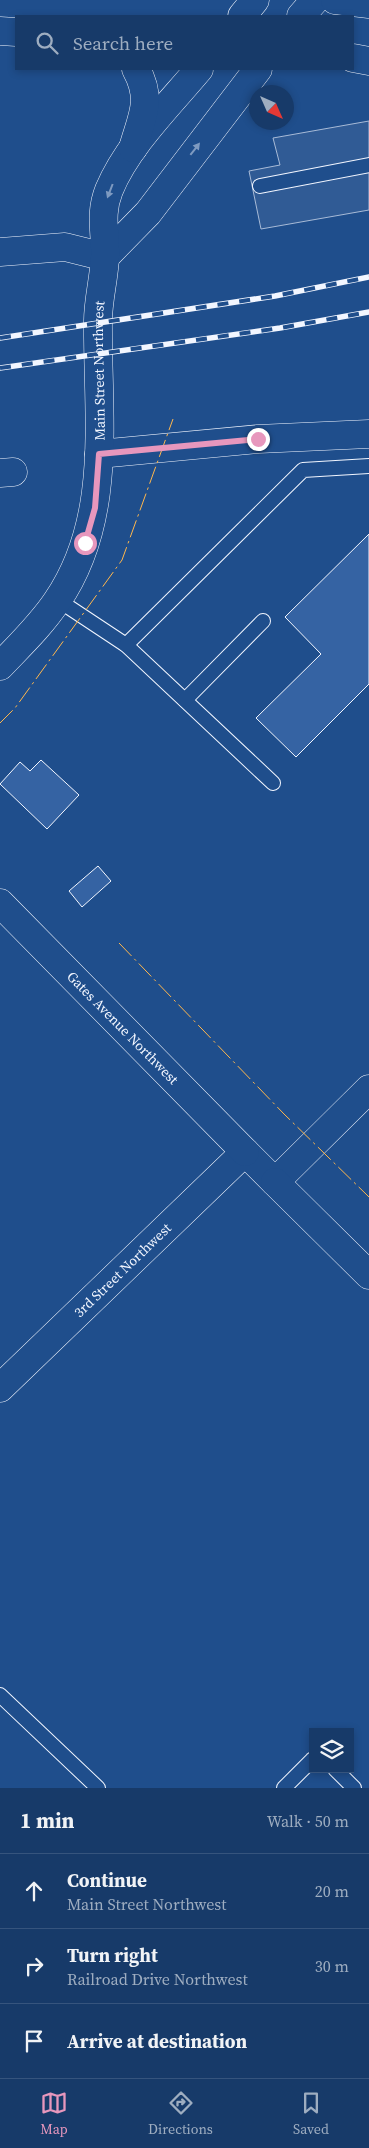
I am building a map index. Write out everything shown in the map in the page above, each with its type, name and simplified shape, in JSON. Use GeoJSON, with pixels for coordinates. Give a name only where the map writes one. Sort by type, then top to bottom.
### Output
{"type":"FeatureCollection","features":[{"type":"Feature","properties":{"kind":"main road"},"geometry":{"type":"LineString","coordinates":[[243,15],[255,0]]}},
{"type":"Feature","properties":{"kind":"main road"},"geometry":{"type":"LineString","coordinates":[[302,15],[315,0]]}},
{"type":"Feature","properties":{"kind":"main road"},"geometry":{"type":"LineString","coordinates":[[335,0],[369,4]]}},
{"type":"Feature","properties":{"kind":"main road"},"geometry":{"type":"LineString","coordinates":[[0,31],[15,32]]}},
{"type":"Feature","properties":{"kind":"main road"},"geometry":{"type":"LineString","coordinates":[[354,58],[369,61]]}},
{"type":"Feature","properties":{"kind":"main road"},"geometry":{"type":"LineString","coordinates":[[134,148],[146,103],[145,88],[136,70]]}},
{"type":"Feature","properties":{"kind":"main road","name":"Main Street Northwest"},"geometry":{"type":"LineString","coordinates":[[0,666],[37,627],[58,600],[82,550],[95,508],[99,454],[98,308],[105,257],[102,222],[109,191],[134,148],[198,70]]}},
{"type":"Feature","properties":{"kind":"main road"},"geometry":{"type":"LineString","coordinates":[[0,252],[65,247],[105,257],[148,213],[257,70]]}},
{"type":"Feature","properties":{"kind":"main road"},"geometry":{"type":"LineString","coordinates":[[99,454],[258,439],[369,434]]}},
{"type":"Feature","properties":{"kind":"main road","name":"Gates Avenue Northwest"},"geometry":{"type":"LineString","coordinates":[[0,903],[244,1152],[276,1182]]}},
{"type":"Feature","properties":{"kind":"main road"},"geometry":{"type":"LineString","coordinates":[[369,1089],[276,1182],[369,1276]]}},
{"type":"Feature","properties":{"kind":"main road","name":"3rd Street Northwest"},"geometry":{"type":"LineString","coordinates":[[0,1388],[244,1152]]}},
{"type":"Feature","properties":{"kind":"lane"},"geometry":{"type":"LineString","coordinates":[[260,186],[369,165]]}},
{"type":"Feature","properties":{"kind":"lane"},"geometry":{"type":"LineString","coordinates":[[126,645],[303,470],[369,466]]}},
{"type":"Feature","properties":{"kind":"lane"},"geometry":{"type":"LineString","coordinates":[[58,600],[126,645],[273,783]]}},
{"type":"Feature","properties":{"kind":"lane"},"geometry":{"type":"LineString","coordinates":[[185,700],[263,622]]}},
{"type":"Feature","properties":{"kind":"lane"},"geometry":{"type":"LineString","coordinates":[[0,1695],[98,1788]]}},
{"type":"Feature","properties":{"kind":"lane"},"geometry":{"type":"LineString","coordinates":[[284,1788],[309,1763]]}},
{"type":"Feature","properties":{"kind":"lane"},"geometry":{"type":"LineString","coordinates":[[339,1773],[354,1788]]}},
{"type":"Feature","properties":{"kind":"shaded area"},"geometry":{"type":"Polygon","coordinates":[[[369,121],[369,210],[261,229],[249,171],[280,165],[273,138],[369,121]]]}},
{"type":"Feature","properties":{"kind":"building"},"geometry":{"type":"Polygon","coordinates":[[[369,534],[369,684],[296,757],[256,718],[321,654],[285,617],[369,534]]]}},
{"type":"Feature","properties":{"kind":"building"},"geometry":{"type":"Polygon","coordinates":[[[41,760],[79,795],[47,829],[0,784],[20,762],[30,771],[41,760]]]}},
{"type":"Feature","properties":{"kind":"building"},"geometry":{"type":"Polygon","coordinates":[[[98,866],[111,881],[82,907],[69,891],[98,866]]]}},
{"type":"Feature","properties":{"kind":"railway"},"geometry":{"type":"LineString","coordinates":[[0,338],[275,296],[369,277]]}},
{"type":"Feature","properties":{"kind":"railway"},"geometry":{"type":"LineString","coordinates":[[0,368],[280,328],[369,312]]}},
{"type":"Feature","properties":{"kind":"power"},"geometry":{"type":"LineString","coordinates":[[0,723],[15,708],[122,560],[173,419]]}},
{"type":"Feature","properties":{"kind":"power"},"geometry":{"type":"LineString","coordinates":[[119,943],[284,1114],[369,1197]]}},
{"type":"Feature","properties":{"kind":"route"},"geometry":{"type":"LineString","coordinates":[[85,543],[95,508],[99,454],[258,439]]}}]}
